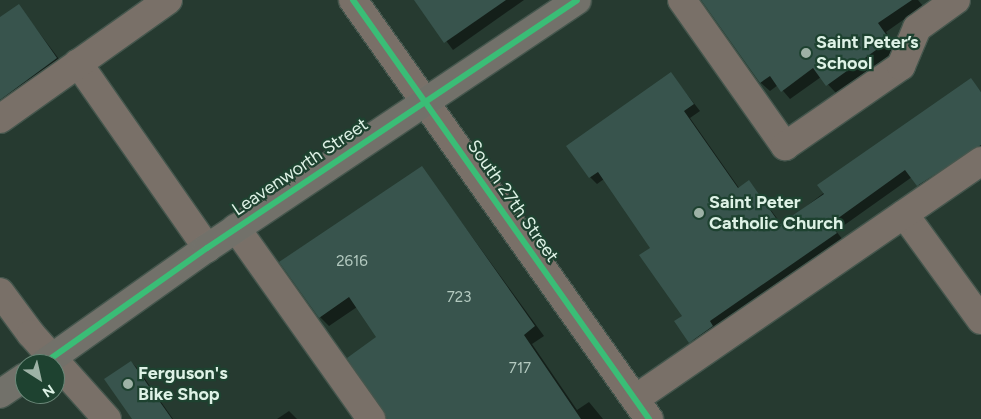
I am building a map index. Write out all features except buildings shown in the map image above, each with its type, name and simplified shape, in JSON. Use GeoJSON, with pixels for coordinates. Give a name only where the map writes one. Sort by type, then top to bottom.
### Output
{"type":"FeatureCollection","features":[{"type":"Feature","properties":{"kind":"main road","name":"Leavenworth Street"},"geometry":{"type":"LineString","coordinates":[[57,354],[236,228],[577,0]]}},
{"type":"Feature","properties":{"kind":"main road"},"geometry":{"type":"LineString","coordinates":[[0,394],[15,383]]}},
{"type":"Feature","properties":{"kind":"street"},"geometry":{"type":"LineString","coordinates":[[0,119],[168,0]]}},
{"type":"Feature","properties":{"kind":"street","name":"South 27th Street"},"geometry":{"type":"LineString","coordinates":[[352,0],[642,409]]}},
{"type":"Feature","properties":{"kind":"street"},"geometry":{"type":"LineString","coordinates":[[682,0],[785,146],[902,66],[917,28],[956,0]]}},
{"type":"Feature","properties":{"kind":"street"},"geometry":{"type":"LineString","coordinates":[[78,63],[207,248]]}},
{"type":"Feature","properties":{"kind":"street"},"geometry":{"type":"LineString","coordinates":[[642,409],[904,214],[981,161]]}},
{"type":"Feature","properties":{"kind":"street"},"geometry":{"type":"LineString","coordinates":[[904,214],[981,320]]}},
{"type":"Feature","properties":{"kind":"street"},"geometry":{"type":"LineString","coordinates":[[236,228],[370,419]]}},
{"type":"Feature","properties":{"kind":"street"},"geometry":{"type":"LineString","coordinates":[[0,292],[42,354]]}},
{"type":"Feature","properties":{"kind":"street"},"geometry":{"type":"LineString","coordinates":[[65,378],[107,419]]}},
{"type":"Feature","properties":{"kind":"cycle path"},"geometry":{"type":"LineString","coordinates":[[353,0],[649,419]]}},
{"type":"Feature","properties":{"kind":"cycle path"},"geometry":{"type":"LineString","coordinates":[[57,354],[207,248],[577,0]]}},
{"type":"Feature","properties":{"kind":"place","name":"Saint Peter’s School"},"geometry":{"type":"Point","coordinates":[806,53]}},
{"type":"Feature","properties":{"kind":"place","name":"Saint Peter Catholic Church"},"geometry":{"type":"Point","coordinates":[699,213]}},
{"type":"Feature","properties":{"kind":"place","name":"Ferguson's Bike Shop"},"geometry":{"type":"Point","coordinates":[128,384]}}]}
